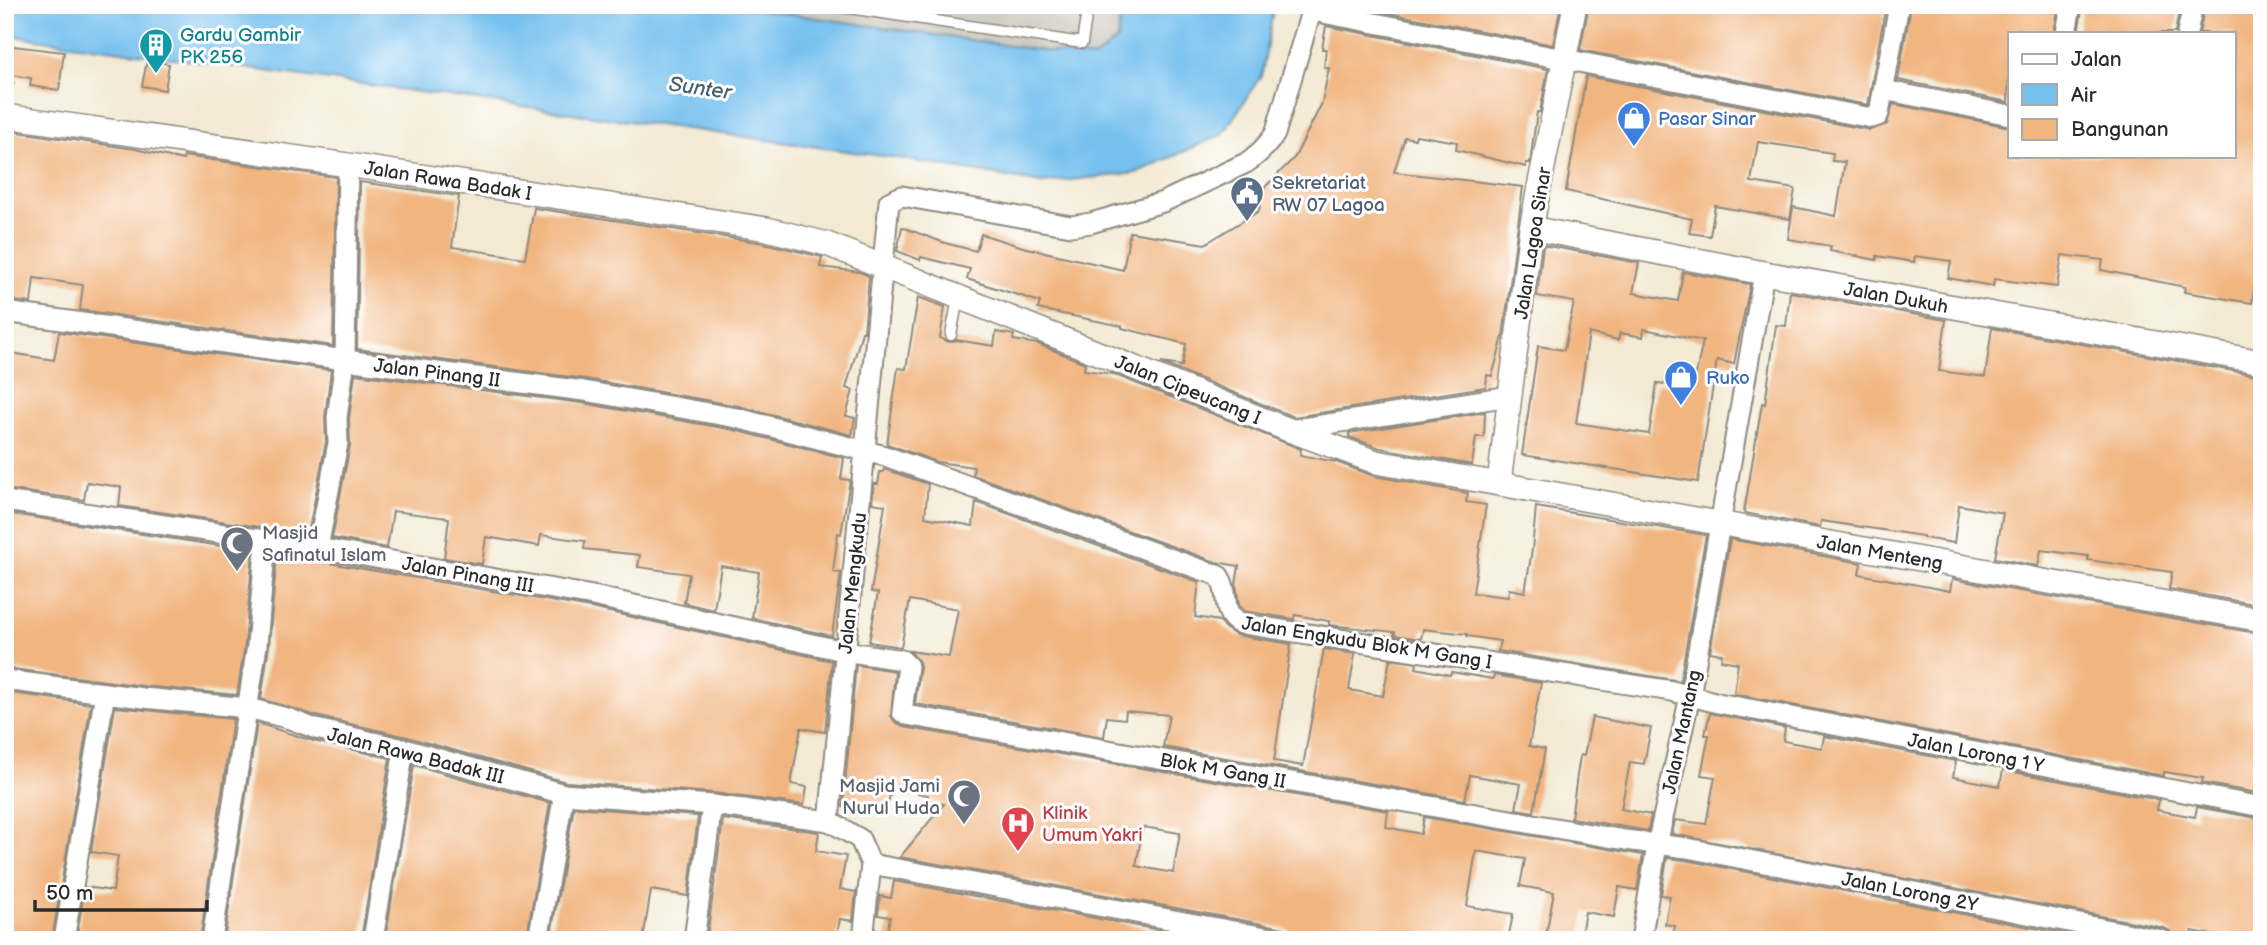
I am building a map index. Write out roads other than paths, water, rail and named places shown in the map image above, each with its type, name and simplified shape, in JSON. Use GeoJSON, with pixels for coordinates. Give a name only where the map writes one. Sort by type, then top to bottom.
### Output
{"type":"FeatureCollection","features":[{"type":"Feature","properties":{"kind":"street","name":"Jalan Lagoa Sinar"},"geometry":{"type":"LineString","coordinates":[[1499,483],[1531,229],[1574,5]]}},
{"type":"Feature","properties":{"kind":"street"},"geometry":{"type":"LineString","coordinates":[[1312,8],[1444,38],[1872,118],[1878,116],[1899,5]]}},
{"type":"Feature","properties":{"kind":"street"},"geometry":{"type":"LineString","coordinates":[[2066,32],[2071,5]]}},
{"type":"Feature","properties":{"kind":"street"},"geometry":{"type":"LineString","coordinates":[[2187,32],[2193,5]]}},
{"type":"Feature","properties":{"kind":"street","name":"Jalan Mengkudu"},"geometry":{"type":"LineString","coordinates":[[829,821],[884,269],[887,206],[892,199],[902,196],[1071,226],[1163,202],[1246,163],[1262,150],[1275,134],[1312,8]]}},
{"type":"Feature","properties":{"kind":"street"},"geometry":{"type":"LineString","coordinates":[[1883,90],[2008,115]]}},
{"type":"Feature","properties":{"kind":"street","name":"Jalan Rawa Badak I"},"geometry":{"type":"LineString","coordinates":[[5,116],[766,229],[827,244],[884,269]]}},
{"type":"Feature","properties":{"kind":"street"},"geometry":{"type":"LineString","coordinates":[[318,548],[338,443],[337,418],[345,360],[348,165]]}},
{"type":"Feature","properties":{"kind":"street","name":"Jalan Dukuh"},"geometry":{"type":"LineString","coordinates":[[1531,229],[2262,362]]}},
{"type":"Feature","properties":{"kind":"street","name":"Jalan Cipeucang I"},"geometry":{"type":"LineString","coordinates":[[884,269],[1376,462],[1499,483]]}},
{"type":"Feature","properties":{"kind":"street","name":"Jalan Mantang"},"geometry":{"type":"LineString","coordinates":[[1640,940],[1657,845],[1690,696],[1765,273]]}},
{"type":"Feature","properties":{"kind":"street","name":"Jalan Pinang II"},"geometry":{"type":"LineString","coordinates":[[5,312],[584,391],[737,418],[886,456]]}},
{"type":"Feature","properties":{"kind":"street"},"geometry":{"type":"LineString","coordinates":[[1289,430],[1510,396]]}},
{"type":"Feature","properties":{"kind":"street","name":"Jalan Engkudu Blok M Gang I"},"geometry":{"type":"LineString","coordinates":[[886,456],[1219,576],[1227,594],[1227,611],[1238,623],[1690,696]]}},
{"type":"Feature","properties":{"kind":"street","name":"Jalan Menteng"},"geometry":{"type":"LineString","coordinates":[[1499,483],[2262,620]]}},
{"type":"Feature","properties":{"kind":"street","name":"Jalan Pinang III"},"geometry":{"type":"LineString","coordinates":[[5,501],[318,548],[593,596],[844,651]]}},
{"type":"Feature","properties":{"kind":"street"},"geometry":{"type":"LineString","coordinates":[[212,940],[257,645],[266,540]]}},
{"type":"Feature","properties":{"kind":"street","name":"Blok M Gang II"},"geometry":{"type":"LineString","coordinates":[[844,651],[902,660],[908,666],[902,712],[906,715],[1657,845]]}},
{"type":"Feature","properties":{"kind":"street","name":"Jalan Rawa Badak III"},"geometry":{"type":"LineString","coordinates":[[5,680],[248,708],[316,729],[404,749],[564,794],[712,805],[829,821]]}},
{"type":"Feature","properties":{"kind":"street"},"geometry":{"type":"LineString","coordinates":[[64,940],[105,693]]}},
{"type":"Feature","properties":{"kind":"street","name":"Jalan Lorong 1 Y"},"geometry":{"type":"LineString","coordinates":[[1690,696],[2262,807]]}},
{"type":"Feature","properties":{"kind":"street"},"geometry":{"type":"LineString","coordinates":[[373,940],[404,749]]}},
{"type":"Feature","properties":{"kind":"street"},"geometry":{"type":"LineString","coordinates":[[538,940],[564,794]]}},
{"type":"Feature","properties":{"kind":"street"},"geometry":{"type":"LineString","coordinates":[[694,940],[712,805]]}},
{"type":"Feature","properties":{"kind":"street"},"geometry":{"type":"LineString","coordinates":[[829,821],[860,839],[871,864],[863,940]]}},
{"type":"Feature","properties":{"kind":"street","name":"Jalan Lorong 2Y"},"geometry":{"type":"LineString","coordinates":[[1657,845],[1687,848],[2162,940]]}},
{"type":"Feature","properties":{"kind":"street"},"geometry":{"type":"LineString","coordinates":[[871,864],[1282,940]]}},
{"type":"Feature","properties":{"kind":"lane"},"geometry":{"type":"LineString","coordinates":[[830,5],[1082,43],[1088,5]]}},
{"type":"Feature","properties":{"kind":"lane"},"geometry":{"type":"LineString","coordinates":[[951,335],[958,297]]}},
{"type":"Feature","properties":{"kind":"water","name":"Sunter"},"geometry":{"type":"Polygon","coordinates":[[[5,5],[727,5],[1094,58],[1117,40],[1122,5],[1274,5],[1262,74],[1223,134],[1136,173],[1042,183],[897,158],[5,35],[5,5]]]}},
{"type":"Feature","properties":{"kind":"place","name":"Gardu Gambir PK 256"},"geometry":{"type":"Point","coordinates":[156,75]}},
{"type":"Feature","properties":{"kind":"place","name":"Pasar Sinar"},"geometry":{"type":"Point","coordinates":[1634,148]}},
{"type":"Feature","properties":{"kind":"place","name":"Sekretariat RW 07 Lagoa"},"geometry":{"type":"Point","coordinates":[1247,223]}},
{"type":"Feature","properties":{"kind":"place","name":"Ruko"},"geometry":{"type":"Point","coordinates":[1681,407]}},
{"type":"Feature","properties":{"kind":"place","name":"Masjid Safinatul Islam"},"geometry":{"type":"Point","coordinates":[237,573]}},
{"type":"Feature","properties":{"kind":"place","name":"Masjid Jami Nurul Huda"},"geometry":{"type":"Point","coordinates":[964,826]}},
{"type":"Feature","properties":{"kind":"place","name":"Klinik Umum Yakri"},"geometry":{"type":"Point","coordinates":[1018,853]}}]}
